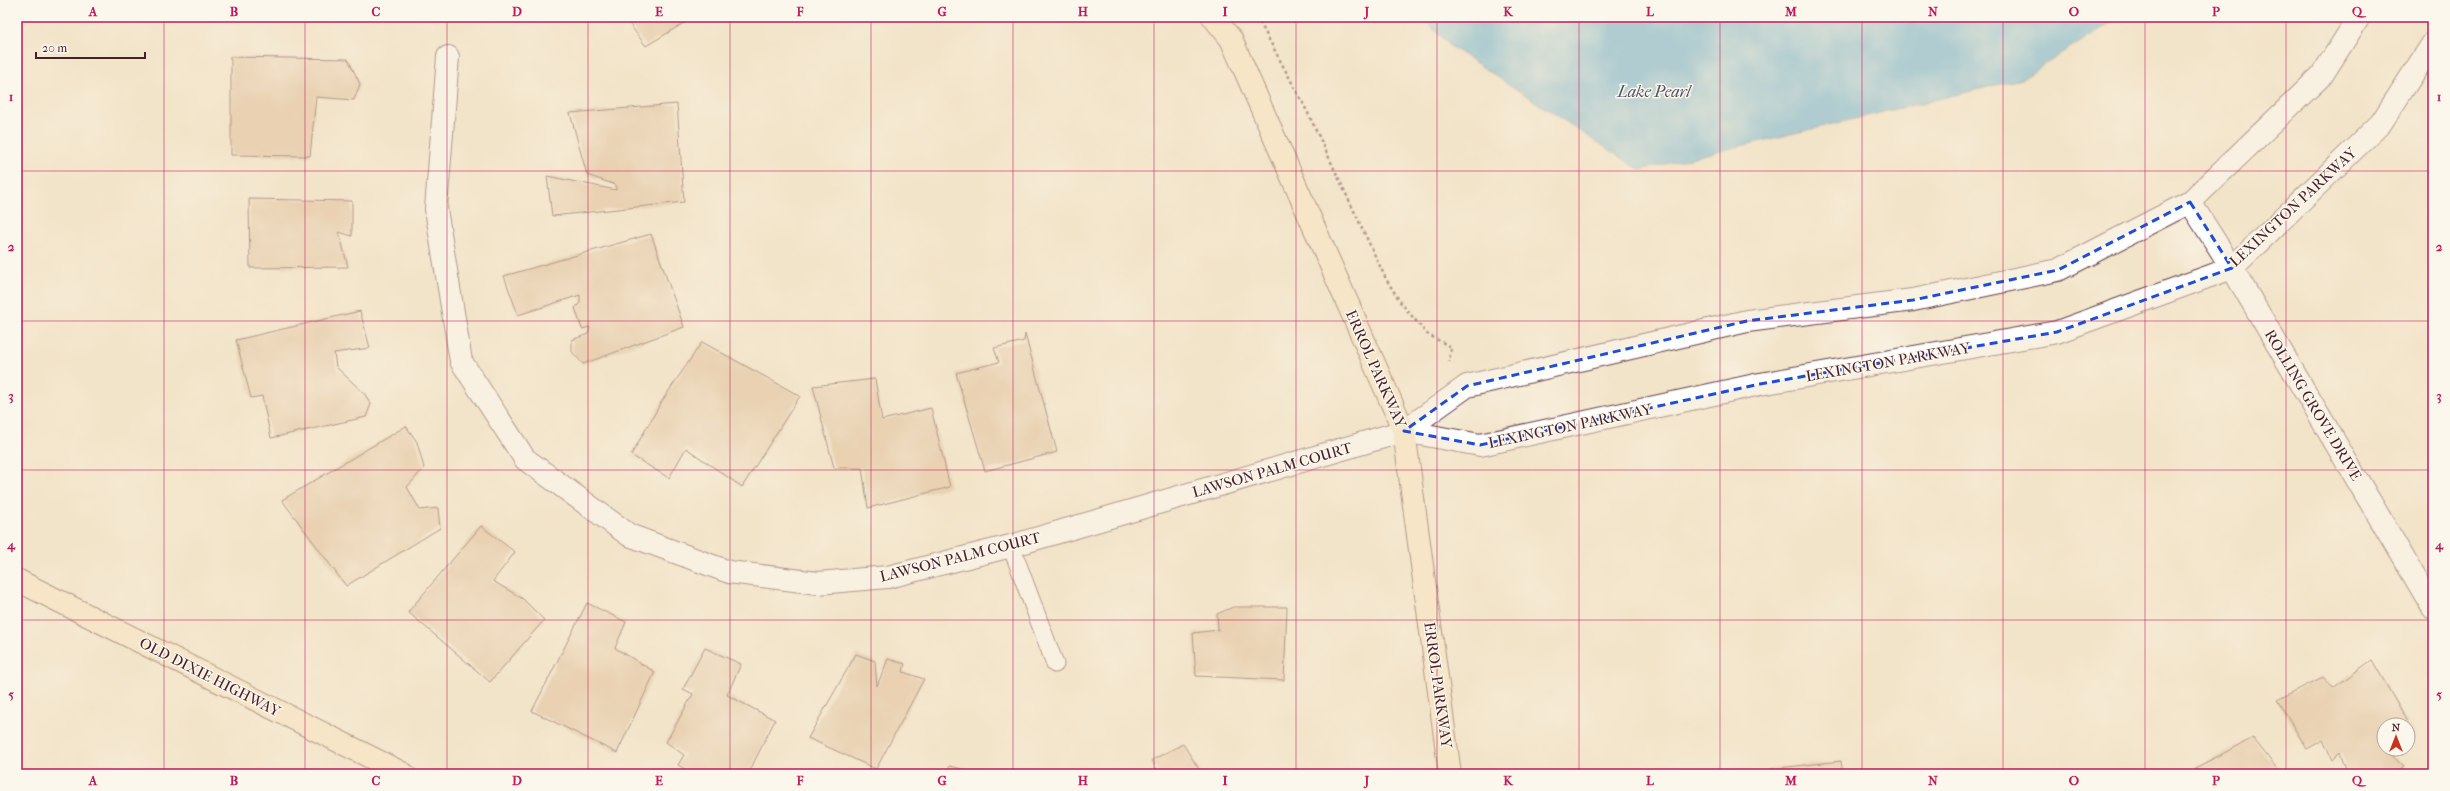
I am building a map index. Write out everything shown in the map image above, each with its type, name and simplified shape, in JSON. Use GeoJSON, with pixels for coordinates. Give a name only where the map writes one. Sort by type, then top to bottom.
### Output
{"type":"FeatureCollection","features":[{"type":"Feature","properties":{"kind":"street","name":"ERROL PARKWAY"},"geometry":{"type":"LineString","coordinates":[[1213,17],[1231,39],[1404,432],[1450,774]]}},
{"type":"Feature","properties":{"kind":"street"},"geometry":{"type":"LineString","coordinates":[[1404,432],[1467,386],[1746,321],[1913,300],[2058,270],[2190,202],[2322,75],[2359,17]]}},
{"type":"Feature","properties":{"kind":"street","name":"LEXINGTON PARKWAY"},"geometry":{"type":"LineString","coordinates":[[1404,432],[1480,445],[1760,384],[2057,332],[2232,268],[2381,123],[2433,43]]}},
{"type":"Feature","properties":{"kind":"street","name":"LAWSON PALM COURT"},"geometry":{"type":"LineString","coordinates":[[448,57],[436,209],[461,361],[526,459],[629,535],[728,572],[818,583],[888,577],[1011,546],[1404,432]]}},
{"type":"Feature","properties":{"kind":"street","name":"ROLLING GROVE DRIVE"},"geometry":{"type":"LineString","coordinates":[[2190,202],[2232,268],[2433,608]]}},
{"type":"Feature","properties":{"kind":"street","name":"OLD DIXIE HIGHWAY"},"geometry":{"type":"LineString","coordinates":[[17,580],[404,774]]}},
{"type":"Feature","properties":{"kind":"lane"},"geometry":{"type":"LineString","coordinates":[[1011,546],[1055,664]]}},
{"type":"Feature","properties":{"kind":"path"},"geometry":{"type":"LineString","coordinates":[[1257,17],[1307,110],[1386,279],[1401,303],[1427,334],[1451,347],[1448,368]]}},
{"type":"Feature","properties":{"kind":"highlighted area"},"geometry":{"type":"Polygon","coordinates":[[[2190,202],[2232,268],[2057,332],[1760,384],[1480,445],[1404,431],[1467,386],[1747,321],[1913,300],[2058,270],[2190,202]]]}},
{"type":"Feature","properties":{"kind":"water","name":"Lake Pearl"},"geometry":{"type":"Polygon","coordinates":[[[1422,17],[2120,17],[2022,79],[1640,170],[1450,46],[1422,17]]]}},
{"type":"Feature","properties":{"kind":"building"},"geometry":{"type":"Polygon","coordinates":[[[624,17],[694,17],[646,46],[624,17]]]}},
{"type":"Feature","properties":{"kind":"building"},"geometry":{"type":"Polygon","coordinates":[[[229,57],[348,59],[360,84],[354,100],[316,97],[310,156],[231,155],[231,60],[229,57]]]}},
{"type":"Feature","properties":{"kind":"building"},"geometry":{"type":"Polygon","coordinates":[[[677,104],[684,202],[552,216],[547,176],[616,190],[616,185],[587,175],[570,113],[677,104]]]}},
{"type":"Feature","properties":{"kind":"building"},"geometry":{"type":"Polygon","coordinates":[[[249,199],[352,201],[352,236],[339,232],[348,267],[250,268],[249,199]]]}},
{"type":"Feature","properties":{"kind":"building"},"geometry":{"type":"Polygon","coordinates":[[[651,234],[684,327],[583,364],[572,352],[572,340],[588,334],[590,327],[582,329],[575,308],[580,303],[580,295],[518,315],[504,276],[651,234]]]}},
{"type":"Feature","properties":{"kind":"building"},"geometry":{"type":"Polygon","coordinates":[[[360,311],[370,348],[334,353],[336,367],[364,393],[371,404],[366,417],[271,438],[262,396],[251,398],[236,340],[360,311]]]}},
{"type":"Feature","properties":{"kind":"building"},"geometry":{"type":"Polygon","coordinates":[[[1025,334],[1057,452],[985,471],[956,373],[999,362],[994,348],[1024,341],[1025,334]]]}},
{"type":"Feature","properties":{"kind":"building"},"geometry":{"type":"Polygon","coordinates":[[[702,342],[800,396],[742,487],[686,448],[669,478],[631,455],[662,401],[702,342]]]}},
{"type":"Feature","properties":{"kind":"building"},"geometry":{"type":"Polygon","coordinates":[[[875,379],[882,420],[931,408],[950,487],[868,508],[862,468],[834,468],[813,386],[875,379]]]}},
{"type":"Feature","properties":{"kind":"building"},"geometry":{"type":"Polygon","coordinates":[[[406,426],[417,442],[424,468],[407,487],[420,510],[438,508],[440,528],[346,586],[282,500],[406,426]]]}},
{"type":"Feature","properties":{"kind":"building"},"geometry":{"type":"Polygon","coordinates":[[[481,526],[515,552],[493,581],[523,599],[544,620],[490,682],[408,612],[481,526]]]}},
{"type":"Feature","properties":{"kind":"building"},"geometry":{"type":"Polygon","coordinates":[[[587,603],[626,622],[615,648],[655,672],[617,753],[532,711],[587,603]]]}},
{"type":"Feature","properties":{"kind":"building"},"geometry":{"type":"Polygon","coordinates":[[[1233,607],[1287,607],[1284,680],[1196,676],[1193,633],[1218,630],[1217,614],[1233,607]]]}},
{"type":"Feature","properties":{"kind":"building"},"geometry":{"type":"Polygon","coordinates":[[[705,648],[741,664],[727,695],[775,720],[748,774],[693,774],[678,765],[684,755],[666,742],[693,694],[683,689],[705,648]]]}},
{"type":"Feature","properties":{"kind":"building"},"geometry":{"type":"Polygon","coordinates":[[[856,654],[875,661],[877,686],[888,659],[905,664],[903,672],[924,679],[876,769],[808,738],[856,654]]]}},
{"type":"Feature","properties":{"kind":"building"},"geometry":{"type":"Polygon","coordinates":[[[2372,660],[2405,717],[2376,717],[2376,757],[2393,757],[2404,767],[2392,774],[2348,774],[2340,752],[2332,760],[2323,740],[2307,749],[2277,700],[2323,677],[2333,688],[2372,660]]]}},
{"type":"Feature","properties":{"kind":"building"},"geometry":{"type":"Polygon","coordinates":[[[2253,738],[2281,774],[2199,774],[2195,768],[2253,738]]]}},
{"type":"Feature","properties":{"kind":"building"},"geometry":{"type":"Polygon","coordinates":[[[1183,744],[1202,774],[1159,774],[1152,760],[1183,744]]]}},
{"type":"Feature","properties":{"kind":"building"},"geometry":{"type":"Polygon","coordinates":[[[1841,761],[1843,774],[1769,774],[1770,769],[1841,761]]]}},
{"type":"Feature","properties":{"kind":"building"},"geometry":{"type":"Polygon","coordinates":[[[950,766],[967,770],[966,774],[947,774],[950,766]]]}}]}
